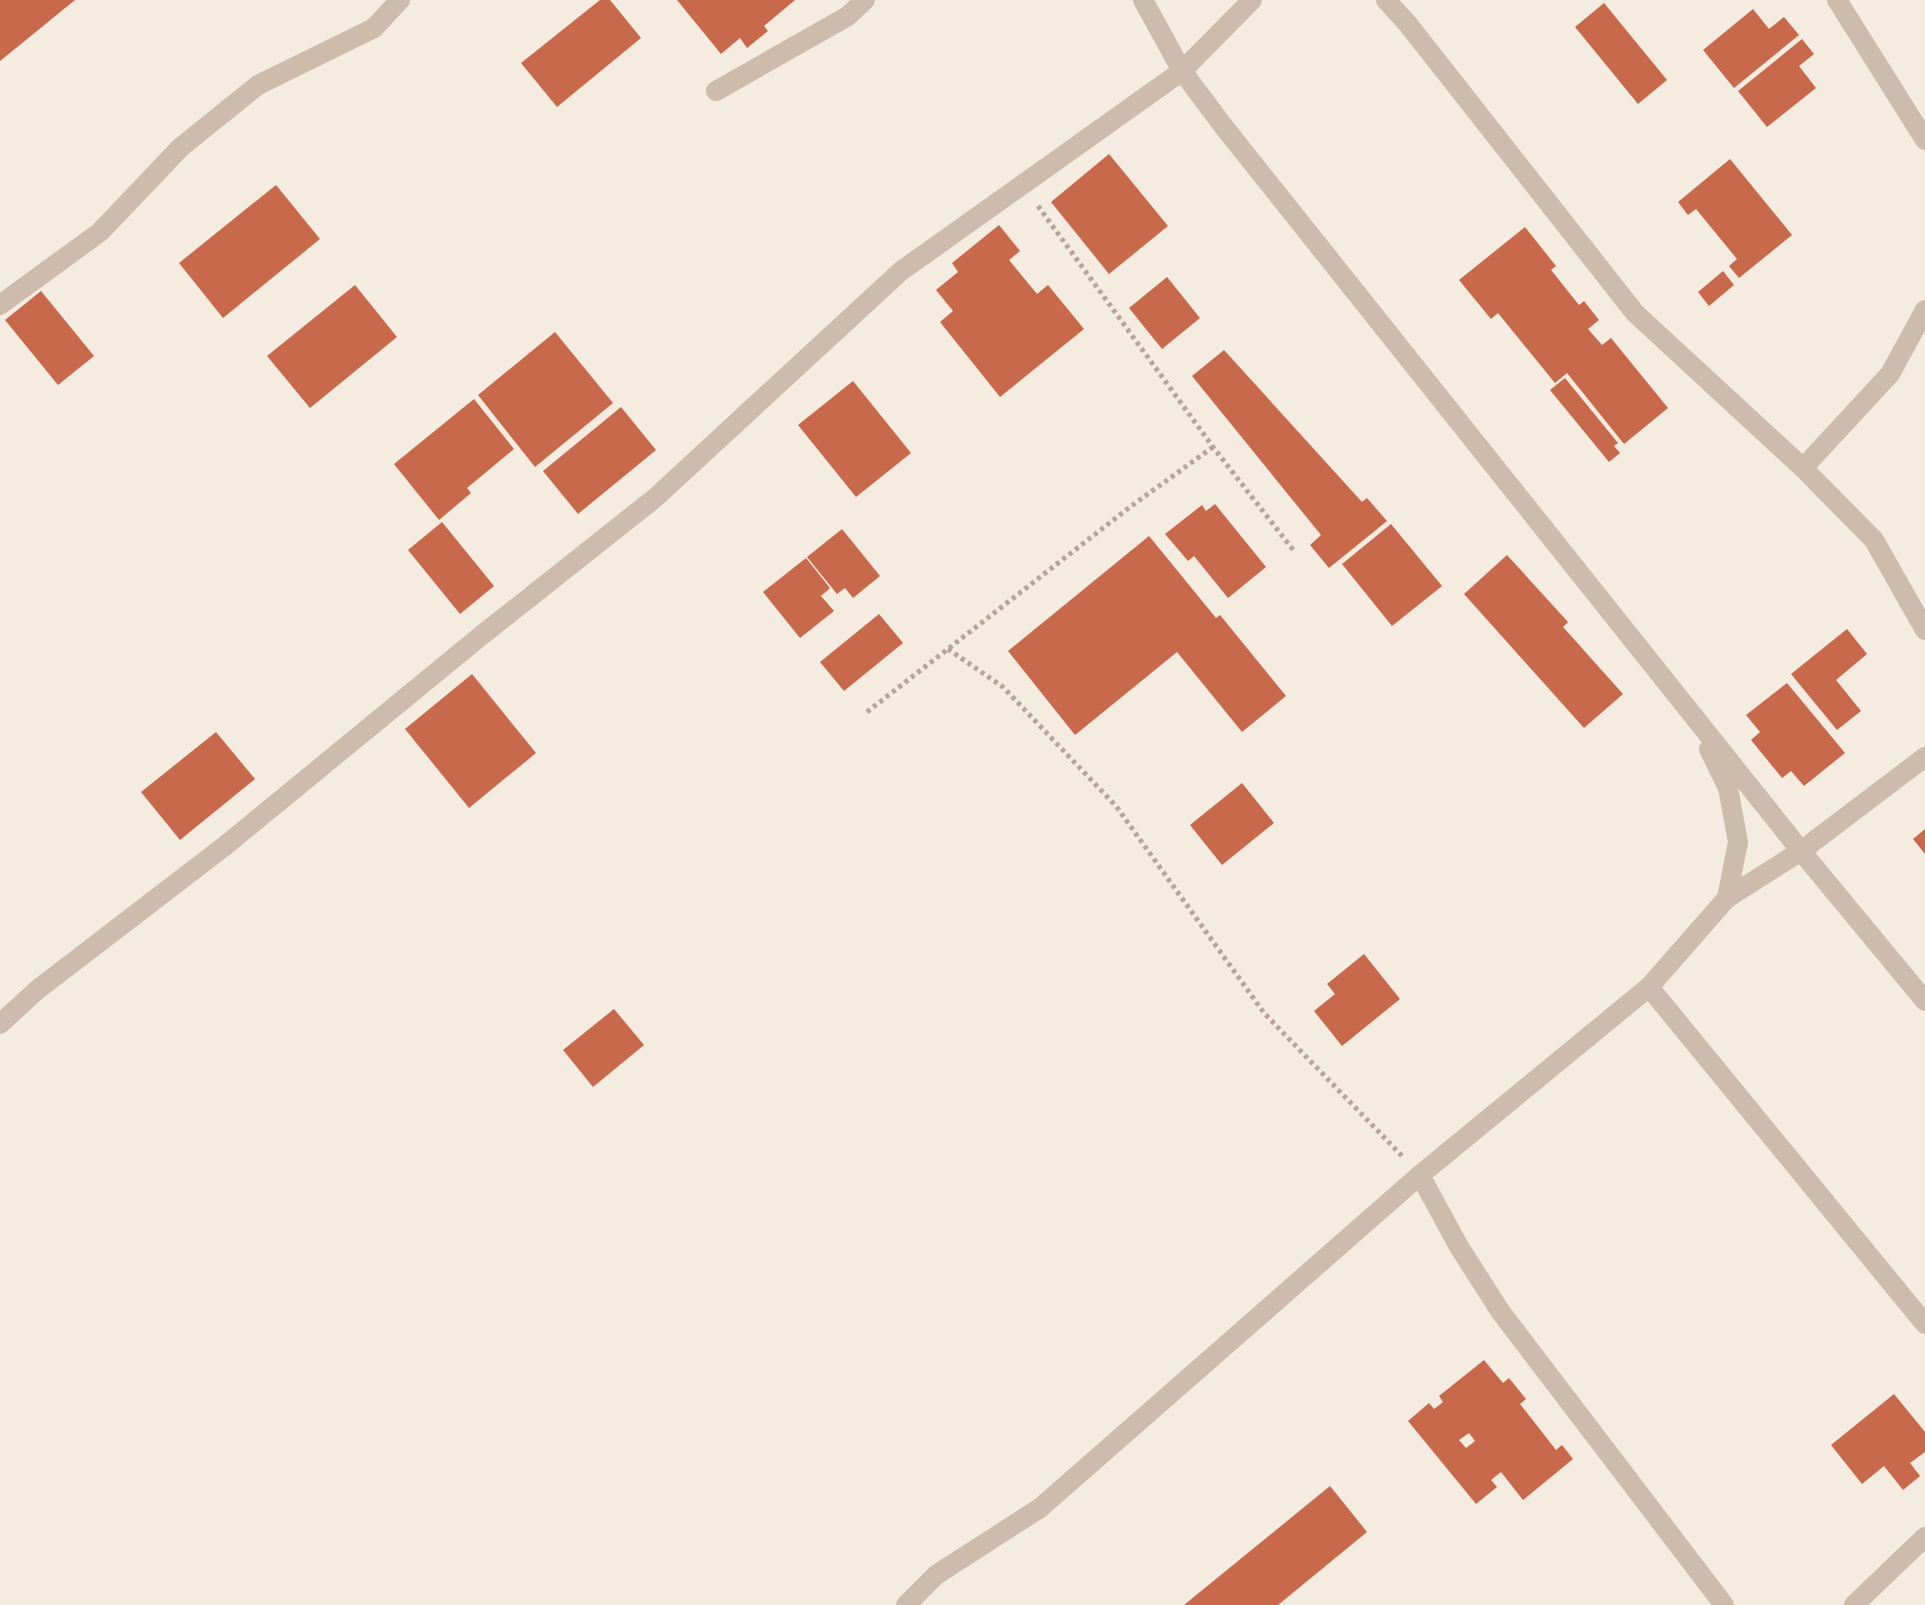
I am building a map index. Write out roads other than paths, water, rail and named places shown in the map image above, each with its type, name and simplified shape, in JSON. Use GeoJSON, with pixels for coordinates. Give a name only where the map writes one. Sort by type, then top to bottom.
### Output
{"type":"FeatureCollection","features":[{"type":"Feature","properties":{"kind":"street"},"geometry":{"type":"LineString","coordinates":[[0,305],[100,232],[181,147],[258,85],[374,28],[400,0]]}},
{"type":"Feature","properties":{"kind":"street"},"geometry":{"type":"LineString","coordinates":[[716,91],[848,16],[865,0]]}},
{"type":"Feature","properties":{"kind":"street"},"geometry":{"type":"LineString","coordinates":[[1143,0],[1182,71],[1801,851],[1925,1001]]}},
{"type":"Feature","properties":{"kind":"street"},"geometry":{"type":"LineString","coordinates":[[0,1024],[37,990],[226,845],[655,498],[901,271],[1182,71],[1252,0]]}},
{"type":"Feature","properties":{"kind":"street"},"geometry":{"type":"LineString","coordinates":[[1386,0],[1449,75],[1635,313],[1803,468],[1874,540],[1925,630]]}},
{"type":"Feature","properties":{"kind":"street"},"geometry":{"type":"LineString","coordinates":[[1837,0],[1925,140]]}},
{"type":"Feature","properties":{"kind":"street"},"geometry":{"type":"LineString","coordinates":[[1803,468],[1890,374],[1925,310]]}},
{"type":"Feature","properties":{"kind":"street"},"geometry":{"type":"LineString","coordinates":[[1695,718],[1728,788],[1738,842],[1727,898]]}},
{"type":"Feature","properties":{"kind":"street"},"geometry":{"type":"LineString","coordinates":[[906,1605],[936,1575],[1040,1508],[1420,1175],[1649,987],[1727,898],[1801,851],[1925,757]]}},
{"type":"Feature","properties":{"kind":"street"},"geometry":{"type":"LineString","coordinates":[[1649,987],[1925,1324]]}},
{"type":"Feature","properties":{"kind":"street"},"geometry":{"type":"LineString","coordinates":[[1420,1175],[1458,1245],[1500,1311],[1724,1605]]}},
{"type":"Feature","properties":{"kind":"street"},"geometry":{"type":"LineString","coordinates":[[1854,1605],[1925,1537]]}}]}
